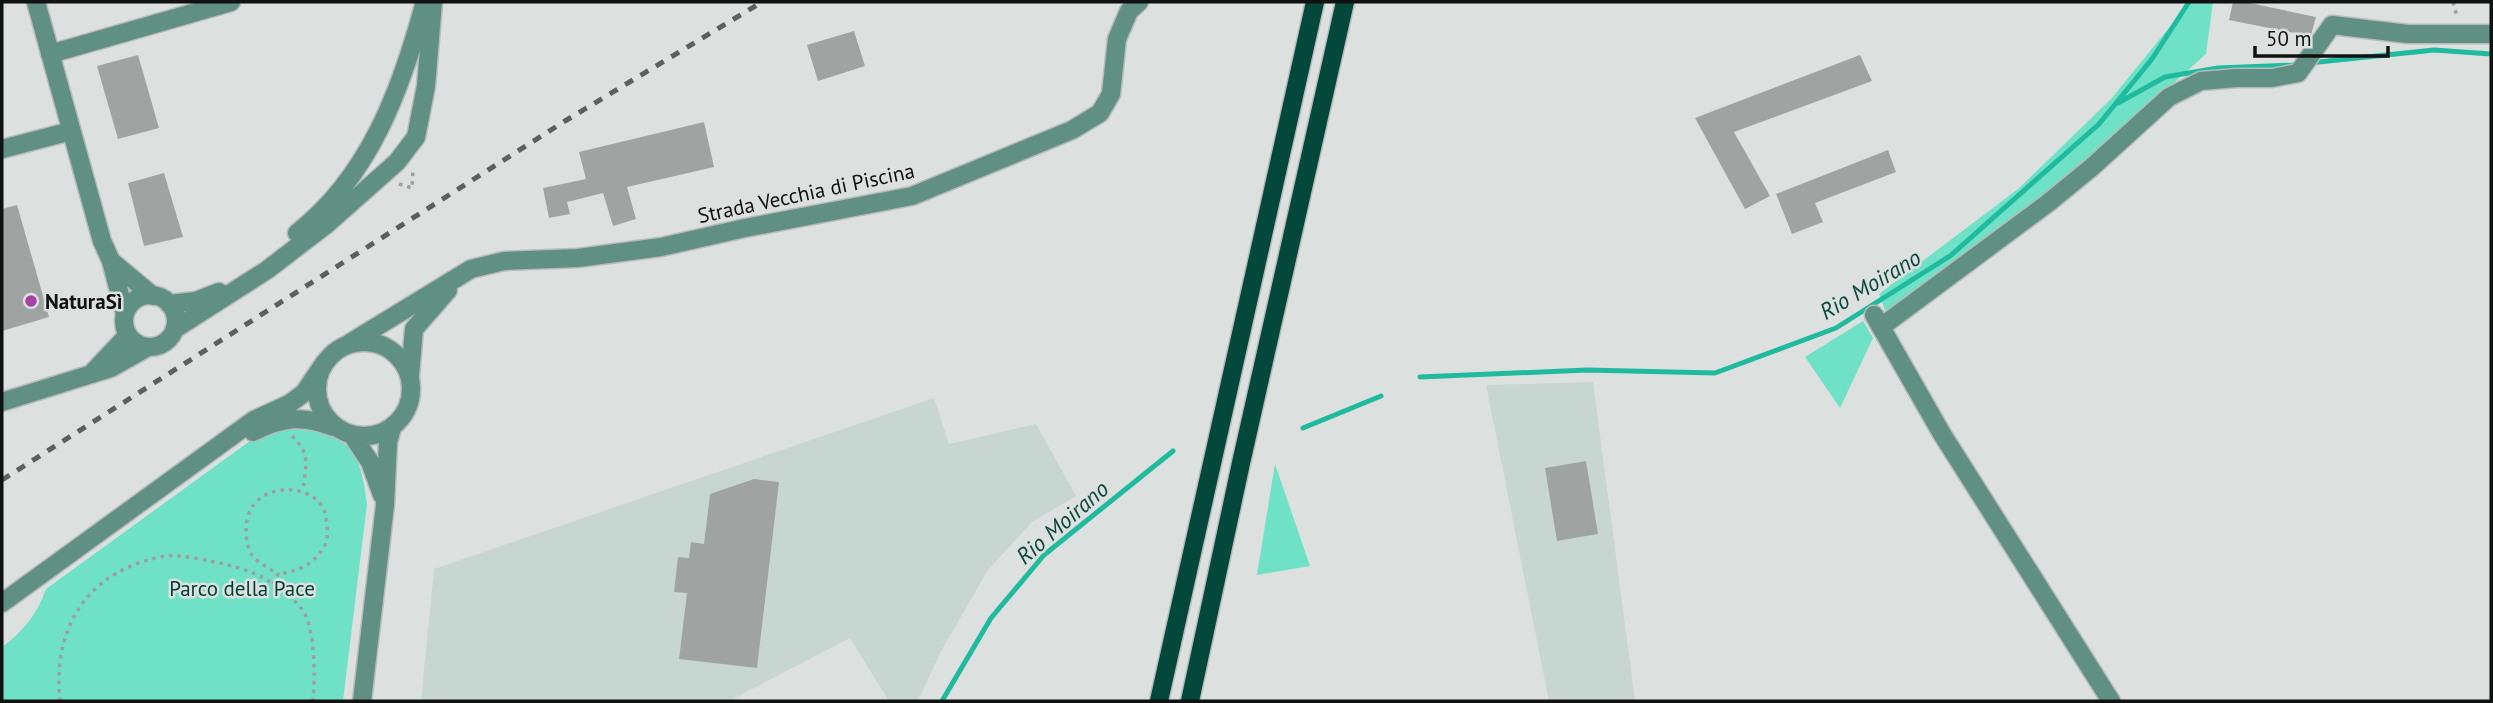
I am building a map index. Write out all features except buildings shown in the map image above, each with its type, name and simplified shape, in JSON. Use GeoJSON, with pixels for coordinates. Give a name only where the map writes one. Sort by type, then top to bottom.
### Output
{"type":"FeatureCollection","features":[{"type":"Feature","properties":{"kind":"main road"},"geometry":{"type":"LineString","coordinates":[[1159,701],[1315,2]]}},
{"type":"Feature","properties":{"kind":"main road"},"geometry":{"type":"LineString","coordinates":[[1190,701],[1345,2]]}},
{"type":"Feature","properties":{"kind":"street"},"geometry":{"type":"LineString","coordinates":[[36,2],[102,241],[111,261],[128,335],[133,341],[148,347]]}},
{"type":"Feature","properties":{"kind":"street"},"geometry":{"type":"LineString","coordinates":[[50,54],[231,2]]}},
{"type":"Feature","properties":{"kind":"street"},"geometry":{"type":"LineString","coordinates":[[125,314],[133,302],[145,296],[161,300],[211,297],[229,287],[313,220],[353,174],[386,118],[415,41],[425,2]]}},
{"type":"Feature","properties":{"kind":"street"},"geometry":{"type":"LineString","coordinates":[[2,402],[111,368],[148,347],[165,343],[175,329],[267,270],[327,225],[397,162],[416,137],[426,86],[433,2]]}},
{"type":"Feature","properties":{"kind":"street","name":"Strada Vecchia di Piscina"},"geometry":{"type":"LineString","coordinates":[[471,269],[504,261],[579,258],[662,247],[912,196],[1072,130],[1100,113],[1111,94],[1117,39],[1129,11],[1139,2]]}},
{"type":"Feature","properties":{"kind":"street"},"geometry":{"type":"LineString","coordinates":[[2111,701],[1942,434],[1877,321],[2048,203],[2169,97],[2201,81],[2272,78],[2298,73],[2332,25],[2408,34],[2491,34]]}},
{"type":"Feature","properties":{"kind":"street"},"geometry":{"type":"LineString","coordinates":[[2,149],[71,131]]}},
{"type":"Feature","properties":{"kind":"street"},"geometry":{"type":"LineString","coordinates":[[111,261],[161,300],[175,315],[175,329]]}},
{"type":"Feature","properties":{"kind":"street"},"geometry":{"type":"LineString","coordinates":[[2,603],[254,420],[289,404],[303,394],[324,362],[336,350],[471,269]]}},
{"type":"Feature","properties":{"kind":"street"},"geometry":{"type":"LineString","coordinates":[[185,468],[259,429],[291,419],[314,420],[366,436],[392,428],[409,406],[414,329],[439,298],[471,269]]}},
{"type":"Feature","properties":{"kind":"street"},"geometry":{"type":"LineString","coordinates":[[92,374],[128,335]]}},
{"type":"Feature","properties":{"kind":"street"},"geometry":{"type":"LineString","coordinates":[[351,343],[365,341],[380,344],[393,351],[404,362],[410,375]]}},
{"type":"Feature","properties":{"kind":"street"},"geometry":{"type":"LineString","coordinates":[[324,362],[317,384],[320,407],[328,420],[346,432],[370,462],[385,505]]}},
{"type":"Feature","properties":{"kind":"street"},"geometry":{"type":"LineString","coordinates":[[362,701],[385,505],[388,443],[392,428]]}},
{"type":"Feature","properties":{"kind":"path"},"geometry":{"type":"LineString","coordinates":[[278,422],[301,445],[307,463],[303,491]]}},
{"type":"Feature","properties":{"kind":"path"},"geometry":{"type":"LineString","coordinates":[[303,491],[316,500],[326,512],[328,539],[318,557],[298,571],[278,574],[252,555],[246,536],[246,518],[255,502],[267,493],[303,491]]}},
{"type":"Feature","properties":{"kind":"path"},"geometry":{"type":"LineString","coordinates":[[60,701],[58,677],[67,628],[91,590],[125,569],[168,556],[211,561],[246,569],[273,584],[301,608],[307,621],[315,670],[313,701]]}},
{"type":"Feature","properties":{"kind":"path"},"geometry":{"type":"LineString","coordinates":[[273,584],[278,574]]}},
{"type":"Feature","properties":{"kind":"shaded area"},"geometry":{"type":"Polygon","coordinates":[[[1593,382],[1635,701],[1549,701],[1486,385],[1593,382]]]}},
{"type":"Feature","properties":{"kind":"shaded area"},"geometry":{"type":"Polygon","coordinates":[[[934,398],[949,444],[1036,424],[1076,496],[1032,522],[988,570],[941,651],[918,701],[889,701],[850,638],[729,701],[421,701],[434,569],[934,398]]]}},
{"type":"Feature","properties":{"kind":"green space"},"geometry":{"type":"Polygon","coordinates":[[[2190,2],[2213,2],[2206,54],[2071,175],[1886,313],[1879,294],[2018,189],[2111,99],[2190,2]]]}},
{"type":"Feature","properties":{"kind":"green space"},"geometry":{"type":"Polygon","coordinates":[[[1863,321],[1873,338],[1840,408],[1805,357],[1863,321]]]}},
{"type":"Feature","properties":{"kind":"green space","name":"Parco della Pace"},"geometry":{"type":"Polygon","coordinates":[[[290,425],[325,434],[347,446],[355,456],[364,484],[367,504],[343,701],[2,701],[2,647],[28,622],[46,589],[254,438],[290,425]]]}},
{"type":"Feature","properties":{"kind":"green space"},"geometry":{"type":"Polygon","coordinates":[[[1275,464],[1310,566],[1257,575],[1275,464]]]}},
{"type":"Feature","properties":{"kind":"waterway","name":"Rio Moirano"},"geometry":{"type":"LineString","coordinates":[[1420,377],[1587,370],[1715,373],[1836,328],[1950,256],[2099,124],[2152,59],[2189,2]]}},
{"type":"Feature","properties":{"kind":"waterway"},"geometry":{"type":"LineString","coordinates":[[2309,63],[2434,50],[2491,54]]}},
{"type":"Feature","properties":{"kind":"waterway"},"geometry":{"type":"LineString","coordinates":[[2118,103],[2165,77],[2218,68],[2296,65]]}},
{"type":"Feature","properties":{"kind":"waterway","name":"Rio Moirano"},"geometry":{"type":"LineString","coordinates":[[1303,428],[1381,396]]}},
{"type":"Feature","properties":{"kind":"waterway","name":"Rio Moirano"},"geometry":{"type":"LineString","coordinates":[[942,701],[991,618],[1044,555],[1173,451]]}},
{"type":"Feature","properties":{"kind":"railway"},"geometry":{"type":"LineString","coordinates":[[2,480],[565,121],[762,2]]}},
{"type":"Feature","properties":{"kind":"place","name":"NaturaSì"},"geometry":{"type":"Point","coordinates":[31,301]}}]}
